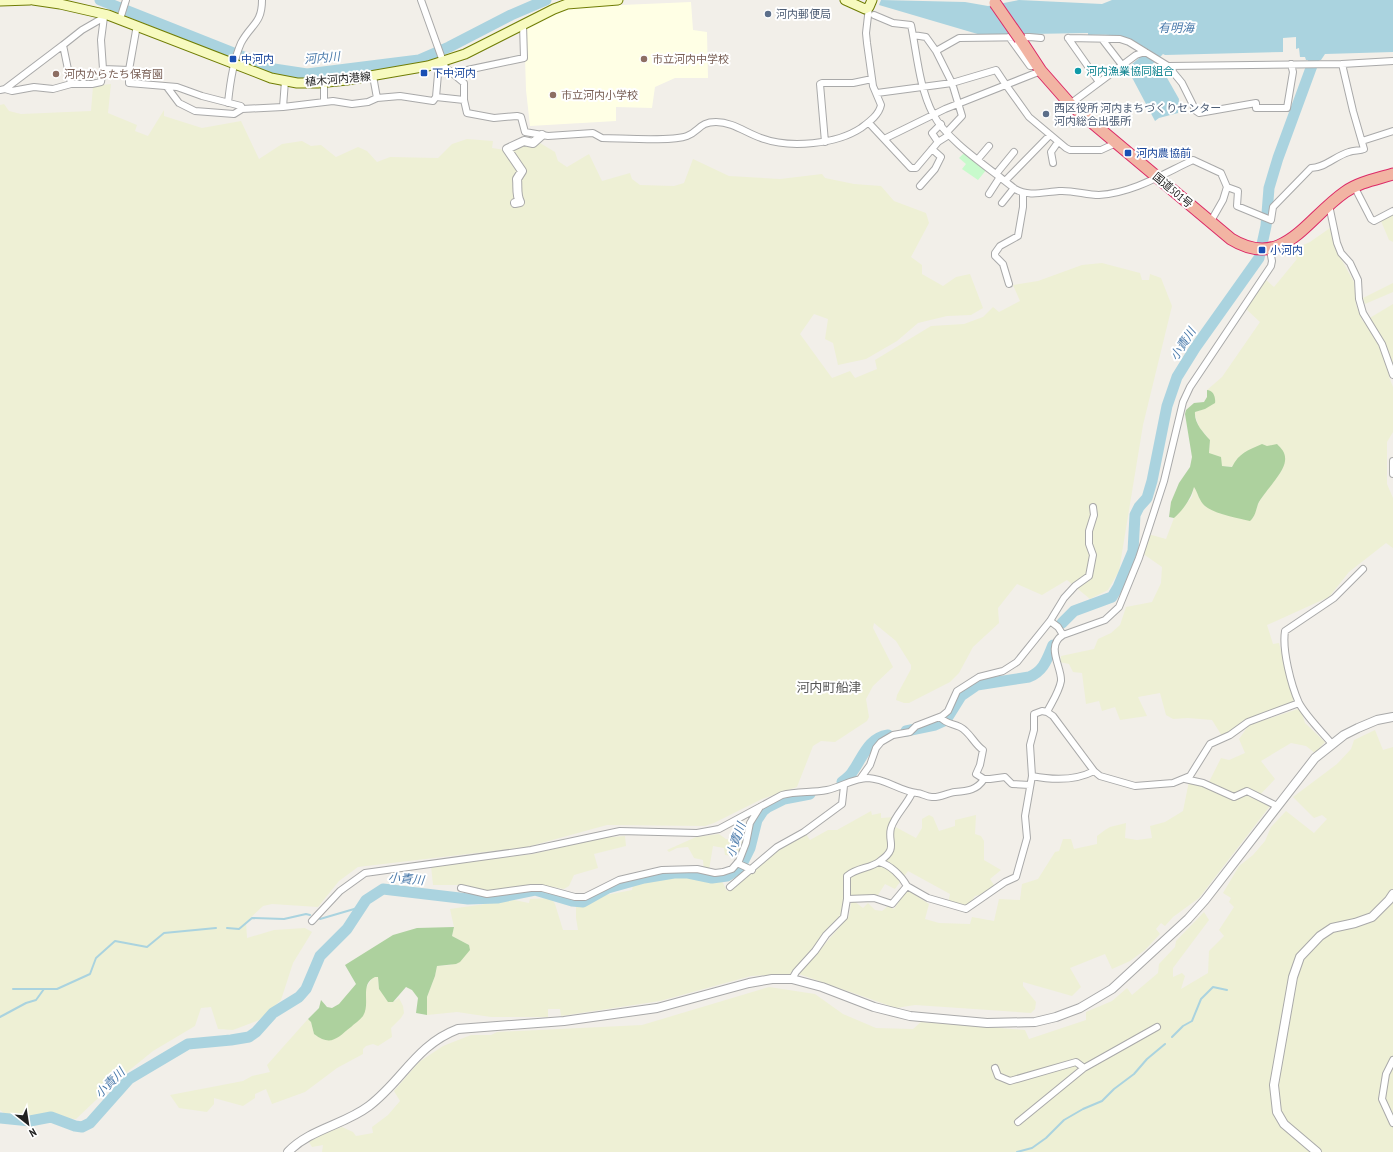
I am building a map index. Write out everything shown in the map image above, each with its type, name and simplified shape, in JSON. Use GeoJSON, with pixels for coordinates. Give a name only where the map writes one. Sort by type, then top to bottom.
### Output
{"type":"FeatureCollection","features":[{"type":"Feature","properties":{"kind":"highway","name":"国道501号"},"geometry":{"type":"LineString","coordinates":[[994,2],[1015,38],[1070,104],[1235,242],[1245,248],[1264,250]]}},
{"type":"Feature","properties":{"kind":"highway"},"geometry":{"type":"LineString","coordinates":[[1264,250],[1279,246],[1291,238],[1329,205],[1354,186],[1393,174]]}},
{"type":"Feature","properties":{"kind":"main road"},"geometry":{"type":"LineString","coordinates":[[0,1],[30,0]]}},
{"type":"Feature","properties":{"kind":"main road","name":"植木河内港線"},"geometry":{"type":"LineString","coordinates":[[33,0],[60,4],[106,16],[121,18],[235,62],[271,78],[297,83],[324,82],[373,76],[443,60],[478,47],[567,4],[618,0]]}},
{"type":"Feature","properties":{"kind":"main road"},"geometry":{"type":"LineString","coordinates":[[845,0],[865,9],[871,7]]}},
{"type":"Feature","properties":{"kind":"street"},"geometry":{"type":"LineString","coordinates":[[121,18],[126,0]]}},
{"type":"Feature","properties":{"kind":"street"},"geometry":{"type":"LineString","coordinates":[[228,103],[235,62],[242,42],[262,13],[263,0]]}},
{"type":"Feature","properties":{"kind":"street"},"geometry":{"type":"LineString","coordinates":[[421,0],[445,66],[464,83],[464,100],[467,113],[494,118],[521,117],[525,132],[542,135],[593,132],[602,138],[668,139],[687,136],[704,123],[730,123],[761,138],[782,143],[825,142],[837,140],[854,133],[869,122],[880,109],[877,94],[873,86],[866,33],[871,7],[893,22],[909,24],[913,35],[924,87],[934,115],[948,133],[978,159],[1023,194],[1062,191],[1098,195],[1113,193],[1132,188],[1192,160],[1221,173],[1227,187],[1223,200],[1211,221]]}},
{"type":"Feature","properties":{"kind":"street"},"geometry":{"type":"LineString","coordinates":[[2,90],[63,45],[106,16]]}},
{"type":"Feature","properties":{"kind":"street"},"geometry":{"type":"LineString","coordinates":[[2,90],[12,91],[34,87],[53,89],[71,84],[92,84],[101,82],[103,69],[102,40],[106,16]]}},
{"type":"Feature","properties":{"kind":"street"},"geometry":{"type":"LineString","coordinates":[[453,73],[524,58],[523,24]]}},
{"type":"Feature","properties":{"kind":"street"},"geometry":{"type":"LineString","coordinates":[[137,25],[129,70],[129,83],[177,87],[202,96],[241,106],[242,109]]}},
{"type":"Feature","properties":{"kind":"street"},"geometry":{"type":"LineString","coordinates":[[869,122],[911,168],[916,168],[962,116],[952,83],[936,51],[926,37],[913,35]]}},
{"type":"Feature","properties":{"kind":"street"},"geometry":{"type":"LineString","coordinates":[[936,51],[958,38],[1041,38]]}},
{"type":"Feature","properties":{"kind":"street"},"geometry":{"type":"LineString","coordinates":[[1099,82],[1068,38],[1120,40],[1129,42],[1168,66],[1182,83],[1196,111],[1199,113],[1256,103],[1256,108],[1287,108],[1293,72],[1291,64]]}},
{"type":"Feature","properties":{"kind":"street"},"geometry":{"type":"LineString","coordinates":[[1102,39],[1122,65]]}},
{"type":"Feature","properties":{"kind":"street"},"geometry":{"type":"LineString","coordinates":[[63,45],[71,84]]}},
{"type":"Feature","properties":{"kind":"street"},"geometry":{"type":"LineString","coordinates":[[1070,104],[1136,55],[1145,52]]}},
{"type":"Feature","properties":{"kind":"street"},"geometry":{"type":"LineString","coordinates":[[167,87],[179,103],[195,111],[234,114],[242,109],[284,107],[333,101],[352,104],[368,102],[377,98],[400,96],[433,101],[436,96],[438,74],[443,60]]}},
{"type":"Feature","properties":{"kind":"street"},"geometry":{"type":"LineString","coordinates":[[1168,66],[1323,63],[1342,64],[1393,61]]}},
{"type":"Feature","properties":{"kind":"street"},"geometry":{"type":"LineString","coordinates":[[1227,187],[1238,191],[1237,206],[1267,219],[1273,208],[1310,168],[1320,167],[1335,157],[1348,152],[1364,149],[1353,112],[1342,64]]}},
{"type":"Feature","properties":{"kind":"street"},"geometry":{"type":"LineString","coordinates":[[884,139],[958,104],[1006,85],[1039,68]]}},
{"type":"Feature","properties":{"kind":"street"},"geometry":{"type":"LineString","coordinates":[[103,69],[129,70]]}},
{"type":"Feature","properties":{"kind":"street"},"geometry":{"type":"LineString","coordinates":[[877,94],[952,83],[996,70],[1029,117],[1058,142],[1070,150],[1101,150],[1116,143]]}},
{"type":"Feature","properties":{"kind":"street"},"geometry":{"type":"LineString","coordinates":[[373,76],[377,98]]}},
{"type":"Feature","properties":{"kind":"street"},"geometry":{"type":"LineString","coordinates":[[825,142],[820,84],[853,83],[872,79]]}},
{"type":"Feature","properties":{"kind":"street"},"geometry":{"type":"LineString","coordinates":[[284,107],[286,81]]}},
{"type":"Feature","properties":{"kind":"street"},"geometry":{"type":"LineString","coordinates":[[324,82],[324,102]]}},
{"type":"Feature","properties":{"kind":"street"},"geometry":{"type":"LineString","coordinates":[[436,96],[464,100]]}},
{"type":"Feature","properties":{"kind":"street"},"geometry":{"type":"LineString","coordinates":[[938,142],[932,133],[941,124]]}},
{"type":"Feature","properties":{"kind":"street"},"geometry":{"type":"LineString","coordinates":[[1362,141],[1393,130]]}},
{"type":"Feature","properties":{"kind":"street"},"geometry":{"type":"LineString","coordinates":[[515,203],[520,202],[517,195],[517,179],[522,171],[507,149],[524,141],[533,143],[542,135]]}},
{"type":"Feature","properties":{"kind":"street"},"geometry":{"type":"LineString","coordinates":[[1006,181],[1050,135]]}},
{"type":"Feature","properties":{"kind":"street"},"geometry":{"type":"LineString","coordinates":[[1053,163],[1051,152],[1058,142]]}},
{"type":"Feature","properties":{"kind":"street"},"geometry":{"type":"LineString","coordinates":[[978,159],[989,146]]}},
{"type":"Feature","properties":{"kind":"street"},"geometry":{"type":"LineString","coordinates":[[920,186],[935,169],[941,157],[932,149]]}},
{"type":"Feature","properties":{"kind":"street"},"geometry":{"type":"LineString","coordinates":[[989,194],[998,175],[1014,152]]}},
{"type":"Feature","properties":{"kind":"street"},"geometry":{"type":"LineString","coordinates":[[1354,186],[1371,219],[1374,221],[1393,211]]}},
{"type":"Feature","properties":{"kind":"street"},"geometry":{"type":"LineString","coordinates":[[1002,203],[1014,188]]}},
{"type":"Feature","properties":{"kind":"street"},"geometry":{"type":"LineString","coordinates":[[1009,284],[1003,264],[995,256],[995,253],[1000,246],[1018,236],[1023,207],[1023,194]]}},
{"type":"Feature","properties":{"kind":"street"},"geometry":{"type":"LineString","coordinates":[[1329,205],[1337,243],[1342,253],[1350,263],[1358,280],[1359,299],[1363,313],[1382,344],[1393,375]]}},
{"type":"Feature","properties":{"kind":"street"},"geometry":{"type":"LineString","coordinates":[[1047,712],[1058,692],[1061,681],[1056,660],[1056,644],[1058,638],[1105,620],[1118,607],[1139,558],[1164,481],[1183,402],[1190,387],[1271,266],[1272,261],[1264,250]]}},
{"type":"Feature","properties":{"kind":"street"},"geometry":{"type":"LineString","coordinates":[[1393,461],[1393,474]]}},
{"type":"Feature","properties":{"kind":"street"},"geometry":{"type":"LineString","coordinates":[[860,779],[870,765],[876,748],[881,742],[892,735],[942,720],[957,691],[979,677],[1003,671],[1017,662],[1050,621],[1064,598],[1075,586],[1089,576],[1093,555],[1089,544],[1090,531],[1094,515],[1093,507]]}},
{"type":"Feature","properties":{"kind":"street"},"geometry":{"type":"LineString","coordinates":[[1332,744],[1299,703],[1287,657],[1284,640],[1285,631],[1334,598],[1363,569]]}},
{"type":"Feature","properties":{"kind":"street"},"geometry":{"type":"LineString","coordinates":[[1050,621],[1058,627],[1063,635]]}},
{"type":"Feature","properties":{"kind":"street"},"geometry":{"type":"LineString","coordinates":[[879,862],[885,864],[903,878],[907,886],[928,898],[966,909],[1005,882],[1016,877],[1027,838],[1025,816],[1032,776],[1030,744],[1034,730],[1034,714],[1042,711],[1053,716],[1094,771],[1100,776],[1135,786],[1173,783],[1185,779],[1190,776],[1210,744],[1230,735],[1248,722],[1299,703]]}},
{"type":"Feature","properties":{"kind":"street"},"geometry":{"type":"LineString","coordinates":[[288,1152],[298,1142],[357,1114],[370,1105],[430,1044],[446,1034],[458,1030],[523,1025],[615,1015],[676,1004],[749,983],[772,979],[792,979],[822,987],[881,1010],[910,1016],[1010,1023],[1035,1022],[1056,1017],[1089,1004],[1112,990],[1183,924],[1205,900],[1315,758],[1332,744],[1358,728],[1377,720],[1393,717]]}},
{"type":"Feature","properties":{"kind":"street"},"geometry":{"type":"LineString","coordinates":[[942,720],[960,727],[968,733],[976,745],[984,750],[976,774],[984,779],[1005,777],[1012,784],[1030,786]]}},
{"type":"Feature","properties":{"kind":"street"},"geometry":{"type":"LineString","coordinates":[[1032,776],[1050,780],[1081,776],[1094,771]]}},
{"type":"Feature","properties":{"kind":"street"},"geometry":{"type":"LineString","coordinates":[[312,921],[340,891],[365,873],[532,850],[620,831],[709,832],[719,829],[762,805],[792,793],[817,792],[844,786],[860,779],[881,779],[912,793],[918,793],[934,798],[953,792],[968,791],[980,785],[984,779]]}},
{"type":"Feature","properties":{"kind":"street"},"geometry":{"type":"LineString","coordinates":[[1185,779],[1203,783],[1234,797],[1247,791],[1277,806]]}},
{"type":"Feature","properties":{"kind":"street"},"geometry":{"type":"LineString","coordinates":[[730,887],[752,870],[777,847],[804,832],[842,804],[844,786]]}},
{"type":"Feature","properties":{"kind":"street"},"geometry":{"type":"LineString","coordinates":[[792,979],[826,935],[844,917],[847,899],[847,876],[854,870],[879,862],[890,851],[892,846],[891,829],[896,818],[908,803],[912,793]]}},
{"type":"Feature","properties":{"kind":"street"},"geometry":{"type":"LineString","coordinates":[[461,888],[487,894],[530,888],[542,888],[574,897],[585,897],[619,880],[662,870],[697,869],[715,873],[732,869],[740,864],[750,823],[756,811],[762,805]]}},
{"type":"Feature","properties":{"kind":"street"},"geometry":{"type":"LineString","coordinates":[[740,864],[752,870]]}},
{"type":"Feature","properties":{"kind":"street"},"geometry":{"type":"LineString","coordinates":[[847,899],[874,898],[892,904],[907,886]]}},
{"type":"Feature","properties":{"kind":"street"},"geometry":{"type":"LineString","coordinates":[[1317,1152],[1284,1124],[1277,1112],[1274,1085],[1293,977],[1300,956],[1320,936],[1332,928],[1355,923],[1372,917],[1393,894]]}},
{"type":"Feature","properties":{"kind":"street"},"geometry":{"type":"LineString","coordinates":[[1018,1122],[1084,1068],[1157,1027]]}},
{"type":"Feature","properties":{"kind":"street"},"geometry":{"type":"LineString","coordinates":[[1393,1060],[1386,1074],[1382,1099],[1393,1123]]}},
{"type":"Feature","properties":{"kind":"street"},"geometry":{"type":"LineString","coordinates":[[995,1068],[998,1076],[1010,1081],[1076,1062],[1084,1068]]}},
{"type":"Feature","properties":{"kind":"shaded area"},"geometry":{"type":"Polygon","coordinates":[[[691,2],[693,30],[707,32],[708,78],[675,78],[655,87],[652,108],[616,107],[616,121],[530,126],[526,90],[524,25],[561,10],[575,7],[691,2]]]}},
{"type":"Feature","properties":{"kind":"shaded area"},"geometry":{"type":"Polygon","coordinates":[[[111,84],[108,113],[137,125],[135,131],[148,136],[164,110],[164,116],[202,128],[241,121],[259,159],[282,144],[302,141],[311,146],[321,145],[336,157],[358,147],[367,151],[377,162],[390,157],[438,158],[452,144],[467,139],[493,141],[492,148],[512,151],[535,140],[555,152],[558,161],[567,167],[589,154],[602,181],[630,173],[632,179],[640,185],[674,186],[684,183],[693,159],[729,176],[780,179],[822,174],[825,178],[854,184],[881,186],[894,201],[926,213],[929,223],[911,257],[922,265],[922,274],[943,286],[956,277],[970,274],[983,308],[971,315],[947,316],[918,323],[897,341],[866,359],[838,365],[833,343],[825,339],[828,319],[814,314],[800,334],[832,378],[850,371],[855,378],[877,369],[875,360],[931,326],[964,324],[983,317],[993,307],[999,312],[1020,301],[1013,285],[1038,281],[1082,265],[1102,263],[1140,273],[1142,280],[1149,280],[1150,274],[1161,278],[1172,306],[1143,425],[1119,571],[1108,590],[1090,599],[1067,580],[1042,595],[1017,584],[998,608],[999,623],[973,647],[959,673],[950,682],[909,703],[896,700],[897,695],[911,669],[911,665],[896,641],[874,623],[873,628],[893,667],[873,686],[866,699],[869,717],[867,721],[835,742],[821,741],[813,746],[797,787],[762,799],[714,823],[705,826],[607,825],[527,847],[358,867],[339,881],[318,907],[272,904],[263,906],[246,922],[247,938],[274,930],[305,928],[312,932],[293,963],[281,1000],[259,1020],[233,1030],[218,1029],[211,1007],[201,1008],[195,1026],[153,1051],[115,1082],[76,1119],[5,1114],[0,1110],[0,105],[4,104],[9,111],[21,114],[91,111],[93,86],[111,84]]]}},
{"type":"Feature","properties":{"kind":"shaded area"},"geometry":{"type":"Polygon","coordinates":[[[1393,214],[1393,242],[1389,240],[1381,221],[1393,214]]]}},
{"type":"Feature","properties":{"kind":"shaded area"},"geometry":{"type":"Polygon","coordinates":[[[1330,228],[1335,248],[1354,282],[1356,305],[1363,322],[1393,304],[1393,375],[1389,377],[1393,387],[1393,432],[1387,442],[1387,484],[1393,498],[1393,548],[1386,543],[1349,572],[1329,597],[1267,625],[1273,644],[1279,643],[1294,702],[1222,736],[1212,720],[1188,718],[1173,719],[1166,715],[1160,693],[1138,697],[1147,716],[1120,720],[1115,707],[1102,711],[1099,701],[1086,704],[1082,673],[1073,672],[1069,664],[1060,662],[1061,656],[1094,649],[1098,639],[1111,633],[1120,625],[1126,607],[1152,602],[1161,583],[1162,567],[1142,553],[1148,534],[1166,539],[1174,518],[1192,497],[1194,486],[1200,499],[1253,518],[1258,504],[1282,470],[1222,466],[1209,453],[1210,440],[1199,427],[1194,412],[1205,409],[1210,390],[1207,390],[1222,377],[1260,322],[1245,308],[1265,279],[1274,287],[1297,259],[1294,253],[1296,248],[1310,242],[1330,228]]]}},
{"type":"Feature","properties":{"kind":"shaded area"},"geometry":{"type":"Polygon","coordinates":[[[1393,283],[1393,292],[1365,304],[1363,298],[1393,283]]]}},
{"type":"Feature","properties":{"kind":"shaded area"},"geometry":{"type":"Polygon","coordinates":[[[1298,709],[1302,713],[1305,723],[1325,742],[1315,753],[1306,746],[1291,743],[1261,761],[1275,779],[1257,798],[1270,806],[1199,898],[1173,917],[1165,926],[1161,923],[1156,929],[1160,934],[1145,950],[1130,961],[1112,969],[1105,954],[1070,968],[1081,987],[1072,996],[1023,982],[1023,986],[1036,1002],[1035,1009],[1031,1013],[915,1005],[896,1008],[799,974],[849,916],[851,903],[854,901],[863,908],[868,903],[875,910],[882,911],[888,906],[894,909],[905,892],[909,891],[929,904],[925,919],[939,923],[970,924],[972,917],[994,921],[999,899],[1020,900],[1022,884],[1038,879],[1055,852],[1059,851],[1063,839],[1071,839],[1074,849],[1097,844],[1097,836],[1105,830],[1110,827],[1126,823],[1125,838],[1137,840],[1152,838],[1150,826],[1165,822],[1183,811],[1189,781],[1201,786],[1209,782],[1221,758],[1229,760],[1245,753],[1239,739],[1249,725],[1298,709]]]}},
{"type":"Feature","properties":{"kind":"shaded area"},"geometry":{"type":"Polygon","coordinates":[[[1375,730],[1383,750],[1393,747],[1393,1152],[322,1152],[323,1145],[312,1147],[309,1142],[323,1134],[342,1127],[353,1132],[356,1136],[373,1133],[372,1127],[388,1115],[400,1101],[394,1091],[419,1062],[443,1046],[471,1035],[491,1035],[497,1032],[642,1025],[769,987],[815,994],[843,1014],[876,1028],[913,1029],[921,1022],[1025,1030],[1029,1039],[1086,1020],[1086,1012],[1112,1001],[1127,988],[1132,995],[1158,973],[1159,964],[1175,947],[1176,941],[1204,912],[1209,920],[1173,968],[1173,977],[1182,973],[1185,976],[1181,989],[1208,973],[1209,951],[1224,936],[1219,930],[1234,907],[1229,902],[1231,898],[1223,893],[1239,866],[1253,855],[1265,841],[1271,827],[1286,811],[1314,833],[1327,819],[1322,815],[1314,818],[1293,797],[1337,764],[1351,749],[1354,740],[1375,730]]]}},
{"type":"Feature","properties":{"kind":"shaded area"},"geometry":{"type":"Polygon","coordinates":[[[871,811],[872,815],[881,813],[881,818],[895,817],[890,824],[916,838],[922,828],[922,819],[929,815],[933,817],[939,831],[955,826],[955,820],[976,815],[975,834],[981,836],[984,841],[984,860],[1001,870],[990,879],[994,885],[985,894],[975,896],[968,906],[948,903],[950,894],[908,871],[895,889],[885,884],[878,895],[845,895],[842,914],[790,974],[751,976],[660,1001],[561,1016],[560,1009],[548,1009],[548,1017],[491,1017],[457,1012],[427,1015],[427,997],[437,966],[451,965],[469,945],[452,936],[454,927],[450,909],[514,900],[529,903],[530,899],[551,898],[555,904],[563,930],[578,930],[576,906],[585,906],[601,896],[632,890],[633,885],[667,877],[693,877],[713,881],[721,879],[727,891],[777,849],[806,834],[810,840],[828,830],[837,830],[871,811]]]}},
{"type":"Feature","properties":{"kind":"shaded area"},"geometry":{"type":"Polygon","coordinates":[[[719,834],[726,839],[743,841],[737,856],[725,855],[724,848],[713,846],[709,870],[704,870],[703,860],[694,858],[688,847],[677,848],[669,852],[667,850],[696,837],[719,834]]]}},
{"type":"Feature","properties":{"kind":"shaded area"},"geometry":{"type":"Polygon","coordinates":[[[625,836],[626,846],[594,854],[598,868],[574,875],[569,886],[564,889],[542,885],[510,888],[486,893],[466,885],[433,885],[431,866],[533,854],[600,838],[625,836]]]}},
{"type":"Feature","properties":{"kind":"shaded area"},"geometry":{"type":"Polygon","coordinates":[[[373,977],[378,977],[379,989],[393,1002],[399,998],[403,1006],[404,1013],[391,1028],[392,1037],[378,1046],[373,1044],[366,1046],[363,1049],[363,1054],[337,1068],[305,1092],[272,1104],[266,1089],[255,1094],[255,1098],[243,1106],[214,1098],[214,1104],[207,1112],[179,1108],[170,1095],[243,1081],[252,1076],[270,1072],[267,1065],[308,1019],[311,1022],[314,1034],[366,1003],[366,988],[373,977]]]}},
{"type":"Feature","properties":{"kind":"green space"},"geometry":{"type":"Polygon","coordinates":[[[964,153],[987,169],[978,180],[962,169],[966,164],[959,158],[964,153]]]}},
{"type":"Feature","properties":{"kind":"green space"},"geometry":{"type":"Polygon","coordinates":[[[1207,390],[1214,394],[1215,403],[1205,409],[1195,412],[1195,416],[1200,427],[1210,440],[1209,453],[1221,457],[1222,466],[1232,467],[1241,455],[1262,444],[1267,446],[1277,444],[1284,453],[1284,466],[1278,477],[1261,499],[1250,521],[1209,509],[1201,502],[1194,487],[1186,504],[1174,518],[1169,517],[1171,502],[1179,483],[1190,467],[1192,457],[1185,414],[1186,410],[1194,403],[1204,402],[1207,397],[1207,390]]]}},
{"type":"Feature","properties":{"kind":"green space"},"geometry":{"type":"Polygon","coordinates":[[[454,927],[452,936],[469,945],[470,950],[460,962],[456,964],[437,966],[427,997],[427,1015],[416,1013],[418,998],[412,990],[406,987],[393,1002],[388,1002],[379,989],[378,977],[375,977],[370,980],[366,989],[365,1011],[360,1019],[334,1040],[325,1040],[314,1034],[311,1022],[308,1019],[319,1008],[321,1000],[327,1007],[332,1008],[339,1004],[356,984],[345,965],[393,935],[417,928],[454,927]]]}},
{"type":"Feature","properties":{"kind":"water","name":"有明海"},"geometry":{"type":"Polygon","coordinates":[[[881,0],[965,2],[988,6],[1019,0],[1102,4],[1112,0],[1393,0],[1393,52],[1325,54],[1321,60],[1306,60],[1305,57],[1300,57],[1299,48],[1296,49],[1296,37],[1283,38],[1283,52],[1163,54],[1152,65],[1162,69],[1179,99],[1178,113],[1159,118],[1155,121],[1127,68],[1149,50],[1127,39],[1107,35],[1088,35],[1088,33],[981,35],[879,5],[881,0]]]}},
{"type":"Feature","properties":{"kind":"waterway","name":"河内川"},"geometry":{"type":"LineString","coordinates":[[100,0],[274,69],[307,74],[419,60],[449,47],[511,15],[546,0]]}},
{"type":"Feature","properties":{"kind":"waterway","name":"小責川"},"geometry":{"type":"LineString","coordinates":[[1062,623],[1074,611],[1112,597],[1118,587],[1133,551],[1135,515],[1139,507],[1147,498],[1152,481],[1167,406],[1177,377],[1195,348],[1259,258],[1266,226],[1269,188],[1278,158],[1314,60]]}},
{"type":"Feature","properties":{"kind":"waterway","name":"小責川"},"geometry":{"type":"LineString","coordinates":[[906,731],[935,725],[946,720],[961,696],[977,685],[1029,677],[1042,668],[1053,645]]}},
{"type":"Feature","properties":{"kind":"waterway","name":"小責川"},"geometry":{"type":"LineString","coordinates":[[842,782],[851,774],[871,744],[881,737],[888,735]]}},
{"type":"Feature","properties":{"kind":"waterway","name":"小責川"},"geometry":{"type":"LineString","coordinates":[[0,1118],[30,1121],[51,1117],[82,1127],[90,1123],[129,1079],[188,1044],[249,1037],[256,1032],[273,1013],[299,997],[306,989],[320,956],[347,929],[366,900],[383,889],[468,899],[497,898],[535,890],[572,901],[583,902],[608,888],[644,878],[674,873],[688,873],[712,878],[727,876],[740,868],[750,848],[757,820],[763,811],[784,799],[810,794]]}},
{"type":"Feature","properties":{"kind":"waterway"},"geometry":{"type":"LineString","coordinates":[[320,919],[361,907]]}},
{"type":"Feature","properties":{"kind":"waterway"},"geometry":{"type":"LineString","coordinates":[[227,928],[239,929],[252,918],[284,919],[306,914],[310,915]]}},
{"type":"Feature","properties":{"kind":"waterway"},"geometry":{"type":"LineString","coordinates":[[13,989],[57,989],[90,974],[96,958],[115,941],[147,947],[164,933],[216,928]]}},
{"type":"Feature","properties":{"kind":"waterway"},"geometry":{"type":"LineString","coordinates":[[1172,1037],[1183,1026],[1192,1021],[1201,999],[1213,987],[1227,990]]}},
{"type":"Feature","properties":{"kind":"waterway"},"geometry":{"type":"LineString","coordinates":[[0,1017],[26,1003],[36,1000],[44,989]]}},
{"type":"Feature","properties":{"kind":"waterway"},"geometry":{"type":"LineString","coordinates":[[1017,1152],[1032,1148],[1046,1138],[1064,1120],[1083,1109],[1102,1101],[1114,1089],[1134,1074],[1147,1059],[1165,1044]]}},
{"type":"Feature","properties":{"kind":"place","name":"河内郵便局"},"geometry":{"type":"Point","coordinates":[768,14]}},
{"type":"Feature","properties":{"kind":"place","name":"中河内"},"geometry":{"type":"Point","coordinates":[233,59]}},
{"type":"Feature","properties":{"kind":"place","name":"市立河内中学校"},"geometry":{"type":"Point","coordinates":[644,59]}},
{"type":"Feature","properties":{"kind":"place","name":"河内漁業協同組合"},"geometry":{"type":"Point","coordinates":[1078,71]}},
{"type":"Feature","properties":{"kind":"place","name":"下中河内"},"geometry":{"type":"Point","coordinates":[424,73]}},
{"type":"Feature","properties":{"kind":"place","name":"河内からたち保育園"},"geometry":{"type":"Point","coordinates":[56,74]}},
{"type":"Feature","properties":{"kind":"place","name":"市立河内小学校"},"geometry":{"type":"Point","coordinates":[553,95]}},
{"type":"Feature","properties":{"kind":"place","name":"西区役所 河内まちづくりセンター 河内総合出張所"},"geometry":{"type":"Point","coordinates":[1046,114]}},
{"type":"Feature","properties":{"kind":"place","name":"河内農協前"},"geometry":{"type":"Point","coordinates":[1128,153]}},
{"type":"Feature","properties":{"kind":"place","name":"小河内"},"geometry":{"type":"Point","coordinates":[1262,250]}},
{"type":"Feature","properties":{"kind":"district","name":"河内町船津"},"geometry":{"type":"Point","coordinates":[829,687]}}]}
